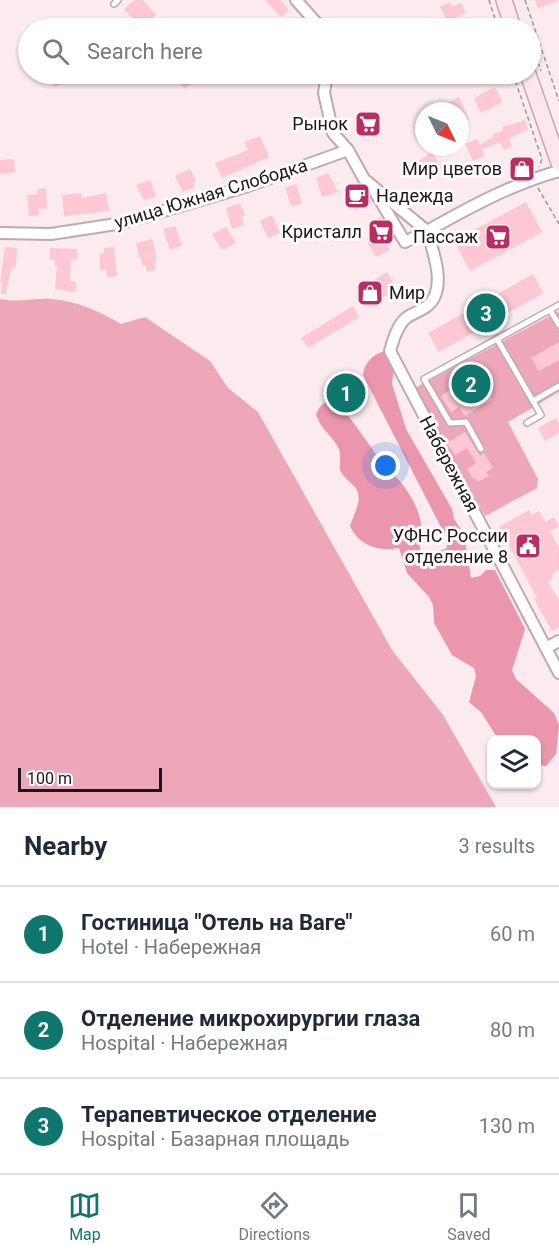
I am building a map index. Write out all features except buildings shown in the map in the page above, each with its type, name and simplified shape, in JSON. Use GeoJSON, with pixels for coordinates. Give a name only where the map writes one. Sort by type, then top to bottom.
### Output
{"type":"FeatureCollection","features":[{"type":"Feature","properties":{"kind":"main road"},"geometry":{"type":"LineString","coordinates":[[504,0],[510,18]]}},
{"type":"Feature","properties":{"kind":"main road"},"geometry":{"type":"LineString","coordinates":[[531,84],[559,164]]}},
{"type":"Feature","properties":{"kind":"street"},"geometry":{"type":"LineString","coordinates":[[297,0],[312,18]]}},
{"type":"Feature","properties":{"kind":"street"},"geometry":{"type":"LineString","coordinates":[[325,84],[324,93],[333,133],[348,150],[364,179],[427,231]]}},
{"type":"Feature","properties":{"kind":"street","name":"улица Южная Слободка"},"geometry":{"type":"LineString","coordinates":[[0,233],[51,234],[123,223],[248,186],[348,150]]}},
{"type":"Feature","properties":{"kind":"street"},"geometry":{"type":"LineString","coordinates":[[371,185],[405,242],[497,193],[559,171]]}},
{"type":"Feature","properties":{"kind":"street","name":"Набережная"},"geometry":{"type":"LineString","coordinates":[[427,231],[438,266],[436,289],[429,305],[405,319],[394,337],[390,351],[559,673]]}},
{"type":"Feature","properties":{"kind":"street"},"geometry":{"type":"LineString","coordinates":[[546,648],[559,641]]}},
{"type":"Feature","properties":{"kind":"lane"},"geometry":{"type":"LineString","coordinates":[[481,449],[466,422],[450,423],[424,379],[559,305]]}},
{"type":"Feature","properties":{"kind":"lane"},"geometry":{"type":"LineString","coordinates":[[550,310],[559,325]]}},
{"type":"Feature","properties":{"kind":"lane"},"geometry":{"type":"LineString","coordinates":[[497,339],[541,415],[526,423]]}},
{"type":"Feature","properties":{"kind":"lane"},"geometry":{"type":"LineString","coordinates":[[533,401],[559,386]]}},
{"type":"Feature","properties":{"kind":"path"},"geometry":{"type":"LineString","coordinates":[[489,0],[495,18]]}},
{"type":"Feature","properties":{"kind":"path"},"geometry":{"type":"LineString","coordinates":[[525,0],[531,18]]}},
{"type":"Feature","properties":{"kind":"path"},"geometry":{"type":"LineString","coordinates":[[541,48],[559,101]]}},
{"type":"Feature","properties":{"kind":"path"},"geometry":{"type":"LineString","coordinates":[[516,84],[542,159],[535,178],[537,187],[559,224]]}},
{"type":"Feature","properties":{"kind":"shaded area"},"geometry":{"type":"Polygon","coordinates":[[[0,299],[14,301],[51,299],[70,302],[96,311],[121,324],[145,317],[210,361],[228,388],[258,412],[392,650],[443,715],[496,807],[0,807],[0,299]]]}},
{"type":"Feature","properties":{"kind":"shaded area"},"geometry":{"type":"Polygon","coordinates":[[[559,311],[559,392],[508,422],[538,479],[537,488],[485,516],[415,388],[559,311]]]}},
{"type":"Feature","properties":{"kind":"shaded area"},"geometry":{"type":"Polygon","coordinates":[[[385,351],[391,358],[394,367],[392,384],[406,429],[464,534],[471,578],[480,576],[486,570],[495,570],[525,629],[512,670],[516,679],[554,713],[559,725],[556,754],[546,766],[541,765],[541,735],[495,735],[481,712],[469,702],[476,676],[474,668],[452,655],[434,623],[433,605],[429,597],[407,573],[399,548],[384,549],[370,546],[358,538],[350,526],[358,505],[359,495],[341,472],[339,449],[320,424],[316,414],[324,403],[333,400],[337,400],[386,468],[398,479],[413,500],[421,524],[419,544],[421,551],[429,555],[447,548],[446,537],[363,375],[365,367],[377,354],[385,351]]]}},
{"type":"Feature","properties":{"kind":"place","name":"Рынок"},"geometry":{"type":"Point","coordinates":[368,124]}},
{"type":"Feature","properties":{"kind":"place","name":"Мир цветов"},"geometry":{"type":"Point","coordinates":[522,169]}},
{"type":"Feature","properties":{"kind":"place","name":"Надежда"},"geometry":{"type":"Point","coordinates":[357,196]}},
{"type":"Feature","properties":{"kind":"place","name":"Кристалл"},"geometry":{"type":"Point","coordinates":[381,232]}},
{"type":"Feature","properties":{"kind":"place","name":"Пассаж"},"geometry":{"type":"Point","coordinates":[498,237]}},
{"type":"Feature","properties":{"kind":"place","name":"Мир"},"geometry":{"type":"Point","coordinates":[370,293]}},
{"type":"Feature","properties":{"kind":"place","name":"Терапевтическое отделение"},"geometry":{"type":"Point","coordinates":[486,313]}},
{"type":"Feature","properties":{"kind":"place","name":"Отделение микрохирургии глаза"},"geometry":{"type":"Point","coordinates":[471,384]}},
{"type":"Feature","properties":{"kind":"place","name":"Гостиница \"Отель на Ваге\""},"geometry":{"type":"Point","coordinates":[346,393]}},
{"type":"Feature","properties":{"kind":"place","name":"УФНС России отделение 8"},"geometry":{"type":"Point","coordinates":[528,546]}}]}
